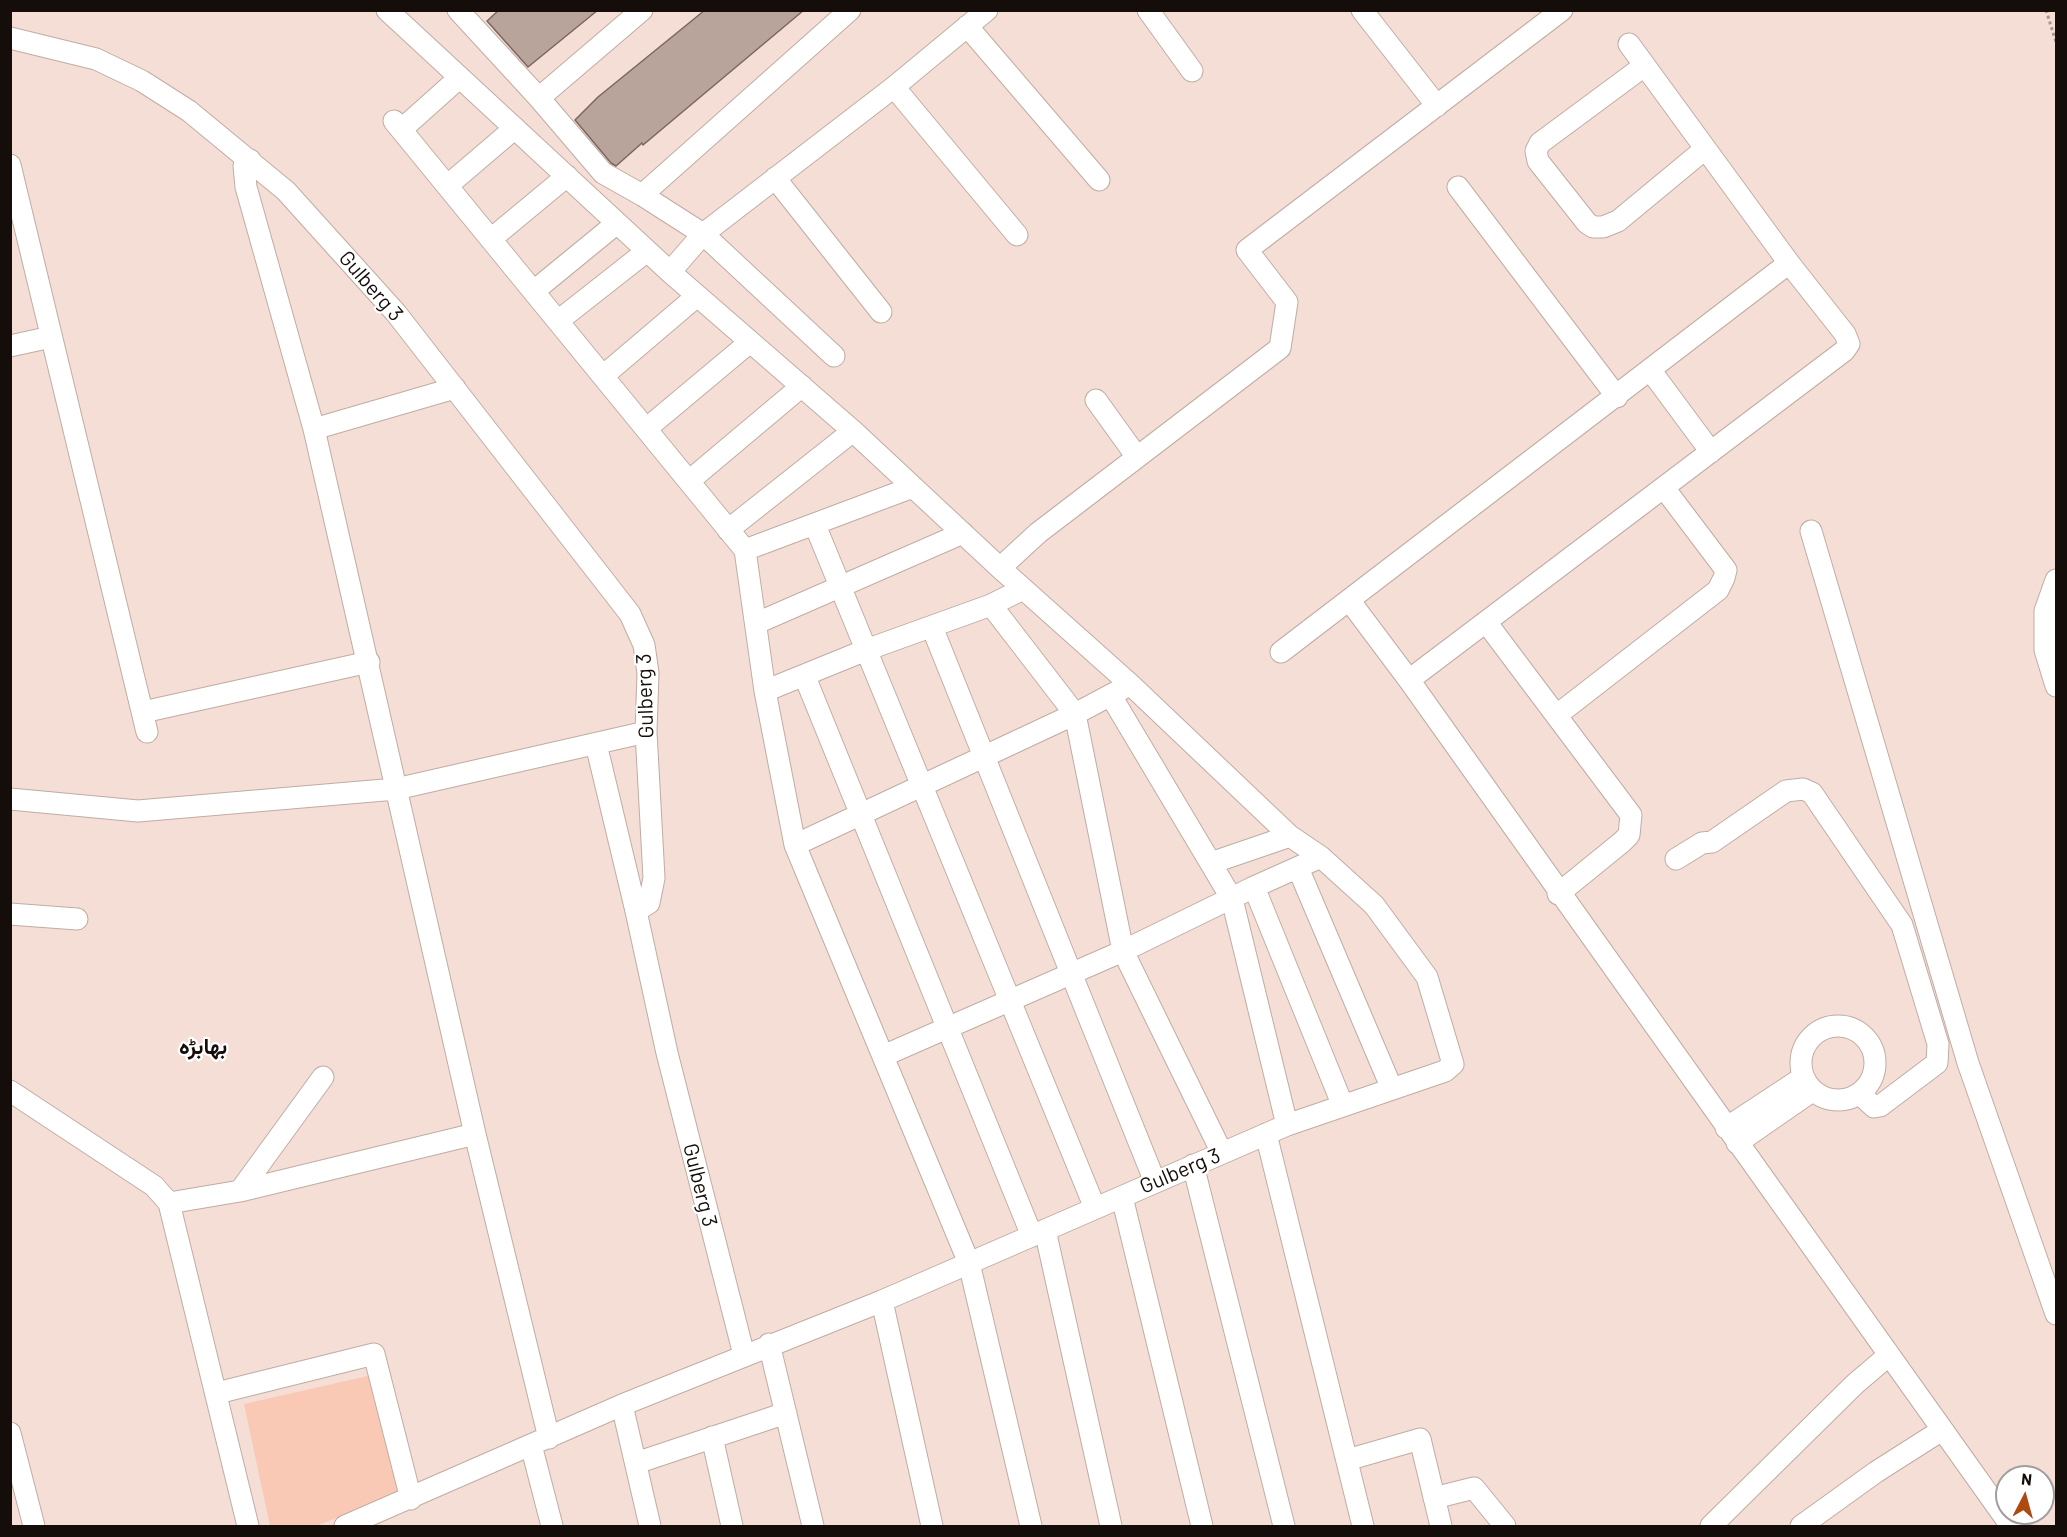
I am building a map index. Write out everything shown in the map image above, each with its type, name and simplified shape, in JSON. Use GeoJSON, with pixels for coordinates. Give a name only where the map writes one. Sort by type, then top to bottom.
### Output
{"type":"FeatureCollection","features":[{"type":"Feature","properties":{"kind":"street"},"geometry":{"type":"LineString","coordinates":[[387,10],[646,251],[853,431],[1000,568],[1131,685],[1290,836],[1322,858]]}},
{"type":"Feature","properties":{"kind":"street"},"geometry":{"type":"LineString","coordinates":[[458,10],[539,98],[603,173],[702,234],[834,356]]}},
{"type":"Feature","properties":{"kind":"street"},"geometry":{"type":"LineString","coordinates":[[539,98],[642,10]]}},
{"type":"Feature","properties":{"kind":"street"},"geometry":{"type":"LineString","coordinates":[[642,195],[850,10]]}},
{"type":"Feature","properties":{"kind":"street"},"geometry":{"type":"LineString","coordinates":[[670,272],[702,234],[894,87],[987,10]]}},
{"type":"Feature","properties":{"kind":"street"},"geometry":{"type":"LineString","coordinates":[[1148,10],[1192,71]]}},
{"type":"Feature","properties":{"kind":"street"},"geometry":{"type":"LineString","coordinates":[[1000,568],[1038,533],[1280,348],[1287,302],[1247,250],[1562,10]]}},
{"type":"Feature","properties":{"kind":"street"},"geometry":{"type":"LineString","coordinates":[[1369,13],[1437,106]]}},
{"type":"Feature","properties":{"kind":"street"},"geometry":{"type":"LineString","coordinates":[[967,26],[1099,180]]}},
{"type":"Feature","properties":{"kind":"street","name":"Gulberg 3"},"geometry":{"type":"LineString","coordinates":[[10,38],[96,59],[142,81],[189,111],[286,191],[396,314],[630,614],[644,645],[648,673],[646,732],[654,878],[649,903],[636,911],[667,1053],[744,1355]]}},
{"type":"Feature","properties":{"kind":"street"},"geometry":{"type":"LineString","coordinates":[[1409,680],[1844,351],[1849,344],[1845,334],[1789,263],[1629,44]]}},
{"type":"Feature","properties":{"kind":"street"},"geometry":{"type":"LineString","coordinates":[[1644,66],[1540,142],[1536,151],[1538,161],[1587,223],[1593,227],[1603,227],[1618,221],[1705,149]]}},
{"type":"Feature","properties":{"kind":"street"},"geometry":{"type":"LineString","coordinates":[[459,78],[398,125],[745,550],[765,691],[795,844],[969,1263],[1031,1527]]}},
{"type":"Feature","properties":{"kind":"street"},"geometry":{"type":"LineString","coordinates":[[894,87],[1017,235]]}},
{"type":"Feature","properties":{"kind":"street"},"geometry":{"type":"LineString","coordinates":[[447,186],[515,128]]}},
{"type":"Feature","properties":{"kind":"street"},"geometry":{"type":"LineString","coordinates":[[250,160],[244,166],[246,187],[314,429],[369,662],[475,1134],[540,1441],[552,1527]]}},
{"type":"Feature","properties":{"kind":"street"},"geometry":{"type":"LineString","coordinates":[[10,165],[145,722],[369,662]]}},
{"type":"Feature","properties":{"kind":"street"},"geometry":{"type":"LineString","coordinates":[[491,239],[567,176]]}},
{"type":"Feature","properties":{"kind":"street"},"geometry":{"type":"LineString","coordinates":[[776,178],[881,312]]}},
{"type":"Feature","properties":{"kind":"street"},"geometry":{"type":"LineString","coordinates":[[1458,187],[1617,397]]}},
{"type":"Feature","properties":{"kind":"street"},"geometry":{"type":"LineString","coordinates":[[534,291],[617,223]]}},
{"type":"Feature","properties":{"kind":"street"},"geometry":{"type":"LineString","coordinates":[[558,321],[646,251]]}},
{"type":"Feature","properties":{"kind":"street"},"geometry":{"type":"LineString","coordinates":[[1281,652],[1651,371],[1789,263]]}},
{"type":"Feature","properties":{"kind":"street"},"geometry":{"type":"LineString","coordinates":[[603,376],[697,296]]}},
{"type":"Feature","properties":{"kind":"street"},"geometry":{"type":"LineString","coordinates":[[10,346],[51,337]]}},
{"type":"Feature","properties":{"kind":"street"},"geometry":{"type":"LineString","coordinates":[[646,429],[750,342]]}},
{"type":"Feature","properties":{"kind":"street"},"geometry":{"type":"LineString","coordinates":[[1651,371],[1711,452]]}},
{"type":"Feature","properties":{"kind":"street"},"geometry":{"type":"LineString","coordinates":[[689,481],[802,386]]}},
{"type":"Feature","properties":{"kind":"street"},"geometry":{"type":"LineString","coordinates":[[314,429],[455,388]]}},
{"type":"Feature","properties":{"kind":"street"},"geometry":{"type":"LineString","coordinates":[[1096,400],[1137,458]]}},
{"type":"Feature","properties":{"kind":"street"},"geometry":{"type":"LineString","coordinates":[[728,530],[853,431]]}},
{"type":"Feature","properties":{"kind":"street"},"geometry":{"type":"LineString","coordinates":[[745,550],[913,487]]}},
{"type":"Feature","properties":{"kind":"street"},"geometry":{"type":"LineString","coordinates":[[1557,715],[1718,590],[1724,578],[1726,570],[1664,488]]}},
{"type":"Feature","properties":{"kind":"street"},"geometry":{"type":"LineString","coordinates":[[815,525],[1095,1208]]}},
{"type":"Feature","properties":{"kind":"street"},"geometry":{"type":"LineString","coordinates":[[1811,531],[1968,1063],[2056,1314]]}},
{"type":"Feature","properties":{"kind":"street"},"geometry":{"type":"LineString","coordinates":[[757,623],[963,533]]}},
{"type":"Feature","properties":{"kind":"street"},"geometry":{"type":"LineString","coordinates":[[2056,580],[2045,611],[2045,650],[2056,686]]}},
{"type":"Feature","properties":{"kind":"street"},"geometry":{"type":"LineString","coordinates":[[765,691],[805,677],[866,650],[991,605],[1023,589]]}},
{"type":"Feature","properties":{"kind":"street"},"geometry":{"type":"LineString","coordinates":[[1349,600],[1409,680],[1558,894],[2011,1527]]}},
{"type":"Feature","properties":{"kind":"street"},"geometry":{"type":"LineString","coordinates":[[991,605],[1076,714],[1123,951],[1222,1153]]}},
{"type":"Feature","properties":{"kind":"street"},"geometry":{"type":"LineString","coordinates":[[1486,622],[1630,814],[1629,835],[1558,894]]}},
{"type":"Feature","properties":{"kind":"street"},"geometry":{"type":"LineString","coordinates":[[932,627],[1155,1182]]}},
{"type":"Feature","properties":{"kind":"street"},"geometry":{"type":"LineString","coordinates":[[805,677],[947,1028],[1038,1233],[1111,1527]]}},
{"type":"Feature","properties":{"kind":"street"},"geometry":{"type":"LineString","coordinates":[[795,844],[922,787],[1076,714],[1131,685]]}},
{"type":"Feature","properties":{"kind":"street"},"geometry":{"type":"LineString","coordinates":[[1111,696],[1232,899],[1287,1125]]}},
{"type":"Feature","properties":{"kind":"street"},"geometry":{"type":"LineString","coordinates":[[10,799],[138,811],[396,789],[646,732]]}},
{"type":"Feature","properties":{"kind":"street"},"geometry":{"type":"LineString","coordinates":[[596,744],[636,911]]}},
{"type":"Feature","properties":{"kind":"street"},"geometry":{"type":"LineString","coordinates":[[1676,859],[1702,843],[1712,842],[1786,791],[1803,789],[1812,793],[1902,925],[1938,1044],[1937,1063],[1880,1106],[1874,1107],[1860,1094]]}},
{"type":"Feature","properties":{"kind":"street"},"geometry":{"type":"LineString","coordinates":[[1211,863],[1290,836]]}},
{"type":"Feature","properties":{"kind":"street"},"geometry":{"type":"LineString","coordinates":[[883,1056],[1123,951],[1254,887],[1322,858]]}},
{"type":"Feature","properties":{"kind":"street","name":"Gulberg 3"},"geometry":{"type":"LineString","coordinates":[[345,1527],[622,1405],[769,1344],[882,1301],[1287,1125],[1445,1071],[1453,1064],[1427,977],[1374,905],[1322,858]]}},
{"type":"Feature","properties":{"kind":"street"},"geometry":{"type":"LineString","coordinates":[[1298,868],[1392,1089]]}},
{"type":"Feature","properties":{"kind":"street"},"geometry":{"type":"LineString","coordinates":[[1254,887],[1343,1106]]}},
{"type":"Feature","properties":{"kind":"street"},"geometry":{"type":"LineString","coordinates":[[10,914],[77,919]]}},
{"type":"Feature","properties":{"kind":"street"},"geometry":{"type":"LineString","coordinates":[[1834,1025],[1848,1027],[1861,1033],[1870,1043],[1875,1056],[1875,1070],[1869,1083],[1860,1094],[1836,1101],[1807,1084],[1800,1064],[1802,1050],[1809,1038],[1820,1029],[1834,1025]]}},
{"type":"Feature","properties":{"kind":"street"},"geometry":{"type":"LineString","coordinates":[[240,1191],[323,1077]]}},
{"type":"Feature","properties":{"kind":"street"},"geometry":{"type":"LineString","coordinates":[[1731,1136],[1807,1084]]}},
{"type":"Feature","properties":{"kind":"street"},"geometry":{"type":"LineString","coordinates":[[10,1091],[154,1186],[169,1203],[248,1527]]}},
{"type":"Feature","properties":{"kind":"street"},"geometry":{"type":"LineString","coordinates":[[169,1203],[240,1191],[475,1134]]}},
{"type":"Feature","properties":{"kind":"street"},"geometry":{"type":"LineString","coordinates":[[1266,1134],[1363,1527]]}},
{"type":"Feature","properties":{"kind":"street"},"geometry":{"type":"LineString","coordinates":[[1193,1166],[1284,1527]]}},
{"type":"Feature","properties":{"kind":"street"},"geometry":{"type":"LineString","coordinates":[[1122,1197],[1202,1527]]}},
{"type":"Feature","properties":{"kind":"street"},"geometry":{"type":"LineString","coordinates":[[882,1301],[932,1527]]}},
{"type":"Feature","properties":{"kind":"street"},"geometry":{"type":"LineString","coordinates":[[769,1344],[813,1527]]}},
{"type":"Feature","properties":{"kind":"street"},"geometry":{"type":"LineString","coordinates":[[217,1393],[374,1354],[411,1499]]}},
{"type":"Feature","properties":{"kind":"street"},"geometry":{"type":"LineString","coordinates":[[1711,1527],[1856,1384],[1889,1356]]}},
{"type":"Feature","properties":{"kind":"street"},"geometry":{"type":"LineString","coordinates":[[622,1405],[650,1527]]}},
{"type":"Feature","properties":{"kind":"street"},"geometry":{"type":"LineString","coordinates":[[636,1463],[786,1413]]}},
{"type":"Feature","properties":{"kind":"street"},"geometry":{"type":"LineString","coordinates":[[1801,1527],[1876,1472],[1942,1430]]}},
{"type":"Feature","properties":{"kind":"street"},"geometry":{"type":"LineString","coordinates":[[10,1433],[34,1527]]}},
{"type":"Feature","properties":{"kind":"street"},"geometry":{"type":"LineString","coordinates":[[712,1437],[732,1527]]}},
{"type":"Feature","properties":{"kind":"street"},"geometry":{"type":"LineString","coordinates":[[1347,1460],[1420,1439],[1441,1527]]}},
{"type":"Feature","properties":{"kind":"street"},"geometry":{"type":"LineString","coordinates":[[1434,1498],[1474,1488],[1505,1527]]}},
{"type":"Feature","properties":{"kind":"path"},"geometry":{"type":"LineString","coordinates":[[2046,10],[2056,42]]}},
{"type":"Feature","properties":{"kind":"shaded area"},"geometry":{"type":"Polygon","coordinates":[[[372,1375],[404,1491],[316,1526],[270,1526],[244,1404],[372,1375]]]}},
{"type":"Feature","properties":{"kind":"building"},"geometry":{"type":"Polygon","coordinates":[[[499,10],[598,10],[528,67],[487,21],[499,10]]]}},
{"type":"Feature","properties":{"kind":"building"},"geometry":{"type":"Polygon","coordinates":[[[705,10],[804,10],[616,166],[575,120],[598,97],[705,10]]]}},
{"type":"Feature","properties":{"kind":"district","name":"بھابڑہ"},"geometry":{"type":"Point","coordinates":[203,1047]}}]}
